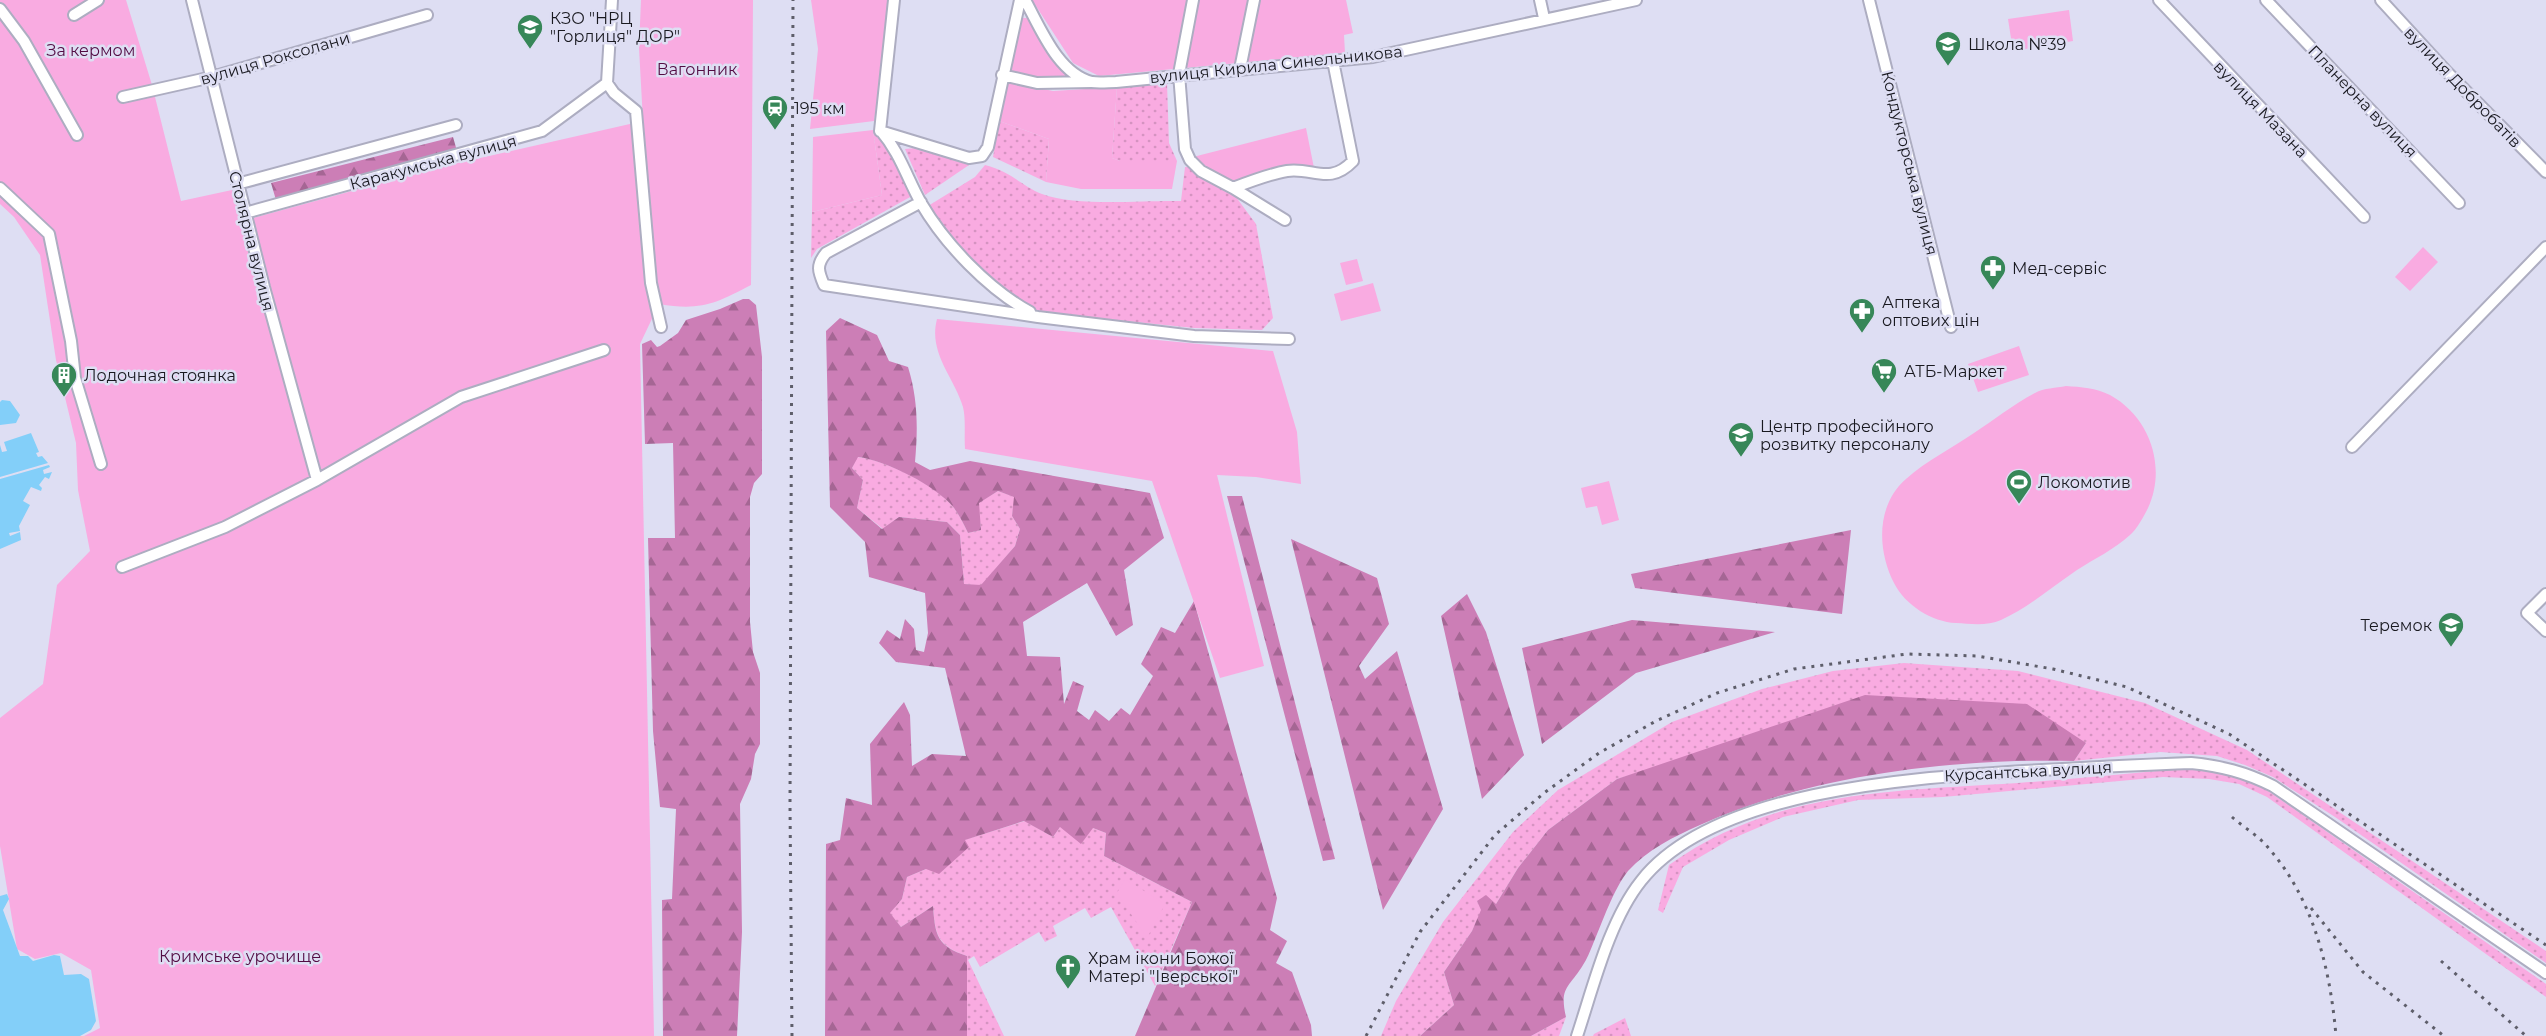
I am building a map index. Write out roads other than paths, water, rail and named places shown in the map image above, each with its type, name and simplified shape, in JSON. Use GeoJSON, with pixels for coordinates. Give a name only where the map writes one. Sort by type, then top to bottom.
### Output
{"type":"FeatureCollection","features":[{"type":"Feature","properties":{"kind":"street"},"geometry":{"type":"LineString","coordinates":[[74,15],[98,0]]}},
{"type":"Feature","properties":{"kind":"street","name":"Столярна вулиця"},"geometry":{"type":"LineString","coordinates":[[192,0],[237,184],[316,480]]}},
{"type":"Feature","properties":{"kind":"street"},"geometry":{"type":"LineString","coordinates":[[612,0],[607,83],[614,93],[636,111],[651,283],[661,327]]}},
{"type":"Feature","properties":{"kind":"street"},"geometry":{"type":"LineString","coordinates":[[894,0],[880,131],[895,147],[921,202],[950,244],[1005,299],[1038,316]]}},
{"type":"Feature","properties":{"kind":"street"},"geometry":{"type":"LineString","coordinates":[[880,131],[969,158],[981,156],[988,147],[1020,0]]}},
{"type":"Feature","properties":{"kind":"street"},"geometry":{"type":"LineString","coordinates":[[1025,0],[1049,43],[1068,67],[1091,82]]}},
{"type":"Feature","properties":{"kind":"street"},"geometry":{"type":"LineString","coordinates":[[1193,0],[1179,75],[1185,149],[1190,160],[1201,171],[1285,220]]}},
{"type":"Feature","properties":{"kind":"street"},"geometry":{"type":"LineString","coordinates":[[1240,69],[1254,0]]}},
{"type":"Feature","properties":{"kind":"street"},"geometry":{"type":"LineString","coordinates":[[1540,0],[1544,18]]}},
{"type":"Feature","properties":{"kind":"street","name":"вулиця Кирила Синельникова"},"geometry":{"type":"LineString","coordinates":[[1002,75],[1037,83],[1116,82],[1333,61],[1390,54],[1544,18],[1636,0]]}},
{"type":"Feature","properties":{"kind":"street","name":"Кондукторська вулиця"},"geometry":{"type":"LineString","coordinates":[[1869,0],[1951,327]]}},
{"type":"Feature","properties":{"kind":"street","name":"вулиця Мазана"},"geometry":{"type":"LineString","coordinates":[[2159,0],[2364,217]]}},
{"type":"Feature","properties":{"kind":"street","name":"Планерна вулиця"},"geometry":{"type":"LineString","coordinates":[[2266,0],[2459,203]]}},
{"type":"Feature","properties":{"kind":"street","name":"вулиця Добробатів"},"geometry":{"type":"LineString","coordinates":[[2381,0],[2447,72],[2546,172]]}},
{"type":"Feature","properties":{"kind":"street"},"geometry":{"type":"LineString","coordinates":[[0,9],[24,41],[77,135]]}},
{"type":"Feature","properties":{"kind":"street","name":"вулиця Роксолани"},"geometry":{"type":"LineString","coordinates":[[123,97],[212,77],[427,15]]}},
{"type":"Feature","properties":{"kind":"street"},"geometry":{"type":"LineString","coordinates":[[1233,188],[1290,171],[1314,175],[1338,172],[1353,161],[1333,61]]}},
{"type":"Feature","properties":{"kind":"street","name":"Каракумська вулиця"},"geometry":{"type":"LineString","coordinates":[[245,213],[542,131],[607,83]]}},
{"type":"Feature","properties":{"kind":"street","name":"Каракумська вулиця"},"geometry":{"type":"LineString","coordinates":[[237,184],[456,125]]}},
{"type":"Feature","properties":{"kind":"street"},"geometry":{"type":"LineString","coordinates":[[0,188],[49,234],[71,341],[75,378],[101,464]]}},
{"type":"Feature","properties":{"kind":"street"},"geometry":{"type":"LineString","coordinates":[[921,202],[826,253],[819,262],[818,271],[824,285],[1194,336],[1289,339]]}},
{"type":"Feature","properties":{"kind":"street"},"geometry":{"type":"LineString","coordinates":[[2352,447],[2546,247]]}},
{"type":"Feature","properties":{"kind":"street"},"geometry":{"type":"LineString","coordinates":[[122,567],[225,527],[316,480],[461,397],[604,350]]}},
{"type":"Feature","properties":{"kind":"street"},"geometry":{"type":"LineString","coordinates":[[2546,594],[2527,613],[2546,631]]}},
{"type":"Feature","properties":{"kind":"street","name":"Курсантська вулиця"},"geometry":{"type":"LineString","coordinates":[[1577,1036],[1626,904],[1640,882],[1678,847],[1704,832],[1786,801],[1865,785],[1940,776],[2191,764],[2222,766],[2248,774],[2273,786],[2546,973]]}},
{"type":"Feature","properties":{"kind":"water"},"geometry":{"type":"Polygon","coordinates":[[[10,401],[20,415],[16,423],[0,425],[0,402],[10,401]]]}},
{"type":"Feature","properties":{"kind":"water"},"geometry":{"type":"Polygon","coordinates":[[[31,433],[39,452],[36,453],[38,457],[42,456],[48,463],[0,477],[0,445],[2,452],[7,451],[4,442],[31,433]]]}},
{"type":"Feature","properties":{"kind":"water"},"geometry":{"type":"Polygon","coordinates":[[[49,465],[50,467],[43,470],[44,474],[52,472],[49,479],[45,477],[39,485],[42,488],[41,491],[31,487],[23,501],[30,505],[19,526],[20,531],[9,533],[10,536],[20,532],[21,540],[0,549],[0,479],[49,465]]]}},
{"type":"Feature","properties":{"kind":"water"},"geometry":{"type":"Polygon","coordinates":[[[7,894],[9,899],[3,910],[20,956],[28,956],[33,961],[54,955],[60,956],[64,975],[81,974],[89,979],[96,1021],[91,1030],[80,1036],[0,1036],[0,896],[7,894]]]}},
{"type":"Feature","properties":{"kind":"railway"},"geometry":{"type":"LineString","coordinates":[[792,1036],[790,804],[793,0]]}},
{"type":"Feature","properties":{"kind":"railway"},"geometry":{"type":"LineString","coordinates":[[1366,1036],[1420,932],[1495,835],[1544,793],[1599,753],[1656,721],[1717,693],[1794,669],[1907,654],[1977,656],[2053,669],[2127,687],[2229,734],[2546,945]]}},
{"type":"Feature","properties":{"kind":"railway"},"geometry":{"type":"LineString","coordinates":[[2232,817],[2261,840],[2279,860],[2306,906],[2323,957],[2336,1036]]}},
{"type":"Feature","properties":{"kind":"railway"},"geometry":{"type":"LineString","coordinates":[[2311,908],[2363,972],[2444,1036]]}},
{"type":"Feature","properties":{"kind":"railway"},"geometry":{"type":"LineString","coordinates":[[2441,961],[2526,1036]]}},
{"type":"Feature","properties":{"kind":"place","name":"КЗО \"НРЦ \"Горлиця\" ДОР\""},"geometry":{"type":"Point","coordinates":[530,50]}},
{"type":"Feature","properties":{"kind":"place","name":"Школа №39"},"geometry":{"type":"Point","coordinates":[1948,67]}},
{"type":"Feature","properties":{"kind":"place","name":"195 км"},"geometry":{"type":"Point","coordinates":[775,131]}},
{"type":"Feature","properties":{"kind":"place","name":"Мед-сервіс"},"geometry":{"type":"Point","coordinates":[1993,291]}},
{"type":"Feature","properties":{"kind":"place","name":"Аптека оптових цін"},"geometry":{"type":"Point","coordinates":[1862,334]}},
{"type":"Feature","properties":{"kind":"place","name":"АТБ-Маркет"},"geometry":{"type":"Point","coordinates":[1884,394]}},
{"type":"Feature","properties":{"kind":"place","name":"Лодочная стоянка"},"geometry":{"type":"Point","coordinates":[64,398]}},
{"type":"Feature","properties":{"kind":"place","name":"Центр професійного розвитку персоналу"},"geometry":{"type":"Point","coordinates":[1741,458]}},
{"type":"Feature","properties":{"kind":"place","name":"Локомотив"},"geometry":{"type":"Point","coordinates":[2019,505]}},
{"type":"Feature","properties":{"kind":"place","name":"Теремок"},"geometry":{"type":"Point","coordinates":[2451,648]}},
{"type":"Feature","properties":{"kind":"place","name":"Храм ікони Божої Матері \"Іверської\""},"geometry":{"type":"Point","coordinates":[1068,990]}},
{"type":"Feature","properties":{"kind":"park label","name":"За кермом"},"geometry":{"type":"Point","coordinates":[91,50]}},
{"type":"Feature","properties":{"kind":"park label","name":"Вагонник"},"geometry":{"type":"Point","coordinates":[697,69]}},
{"type":"Feature","properties":{"kind":"park label","name":"Кримське урочище"},"geometry":{"type":"Point","coordinates":[240,956]}}]}
